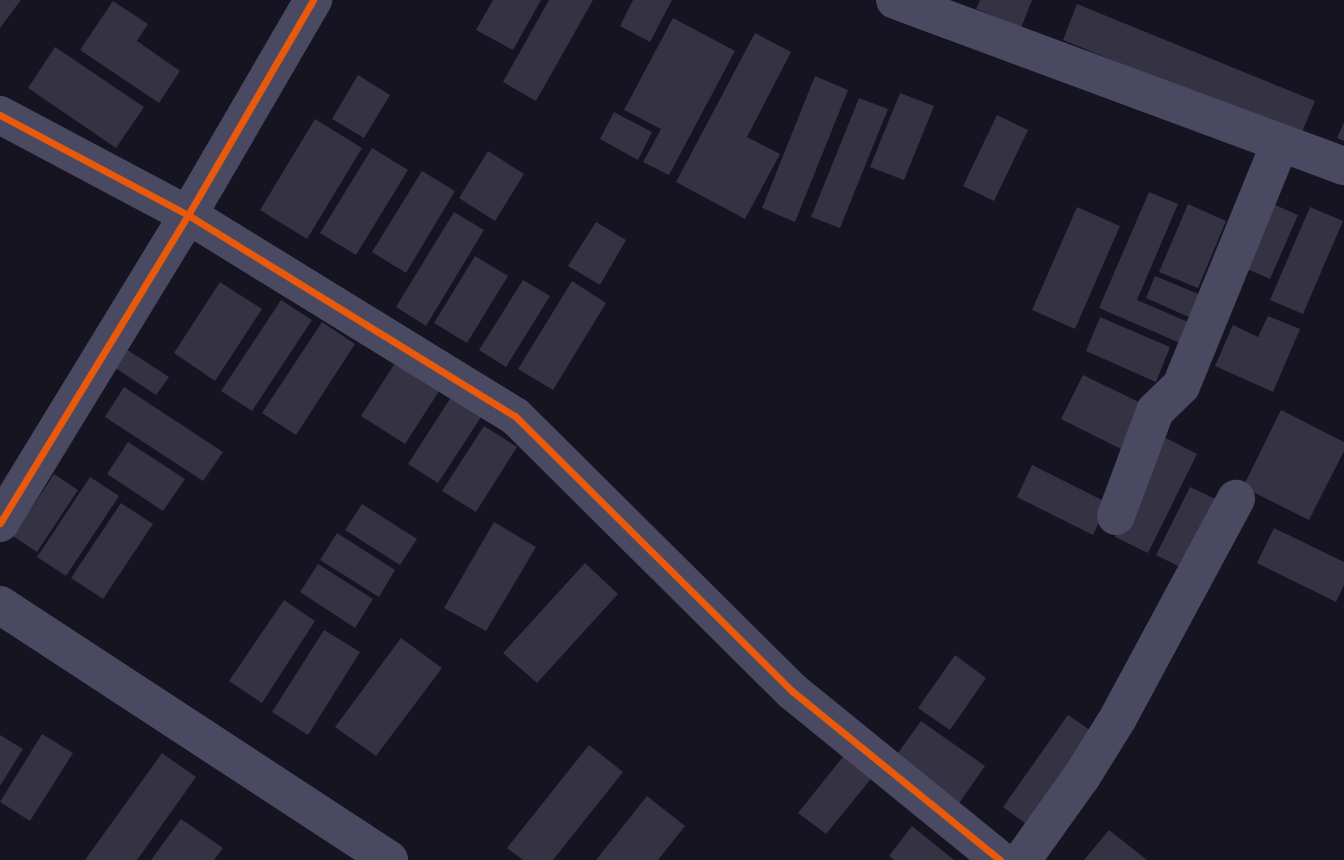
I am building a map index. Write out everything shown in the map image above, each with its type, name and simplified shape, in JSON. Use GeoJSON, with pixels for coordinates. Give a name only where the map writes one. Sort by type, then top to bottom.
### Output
{"type":"FeatureCollection","features":[{"type":"Feature","properties":{"kind":"street"},"geometry":{"type":"LineString","coordinates":[[0,523],[188,215],[313,0]]}},
{"type":"Feature","properties":{"kind":"street"},"geometry":{"type":"LineString","coordinates":[[895,0],[1344,166]]}},
{"type":"Feature","properties":{"kind":"street"},"geometry":{"type":"LineString","coordinates":[[0,115],[188,215],[515,416],[792,691],[1000,860]]}},
{"type":"Feature","properties":{"kind":"street"},"geometry":{"type":"LineString","coordinates":[[1116,516],[1155,411],[1181,386],[1280,143]]}},
{"type":"Feature","properties":{"kind":"street"},"geometry":{"type":"LineString","coordinates":[[1022,860],[1082,776],[1118,718],[1236,499]]}},
{"type":"Feature","properties":{"kind":"street"},"geometry":{"type":"LineString","coordinates":[[0,605],[389,860]]}},
{"type":"Feature","properties":{"kind":"building"},"geometry":{"type":"Polygon","coordinates":[[[0,0],[21,0],[0,28],[0,0]]]}},
{"type":"Feature","properties":{"kind":"building"},"geometry":{"type":"Polygon","coordinates":[[[493,0],[541,0],[513,50],[476,30],[493,0]]]}},
{"type":"Feature","properties":{"kind":"building"},"geometry":{"type":"Polygon","coordinates":[[[549,0],[593,0],[536,101],[503,82],[549,0]]]}},
{"type":"Feature","properties":{"kind":"building"},"geometry":{"type":"Polygon","coordinates":[[[633,0],[672,0],[650,42],[620,26],[633,0]]]}},
{"type":"Feature","properties":{"kind":"building"},"geometry":{"type":"Polygon","coordinates":[[[980,0],[1032,0],[1021,28],[976,9],[980,0]]]}},
{"type":"Feature","properties":{"kind":"building"},"geometry":{"type":"Polygon","coordinates":[[[113,1],[148,24],[137,41],[180,71],[159,103],[80,50],[113,1]]]}},
{"type":"Feature","properties":{"kind":"building"},"geometry":{"type":"Polygon","coordinates":[[[1077,4],[1315,101],[1300,137],[1063,40],[1077,4]]]}},
{"type":"Feature","properties":{"kind":"building"},"geometry":{"type":"Polygon","coordinates":[[[673,18],[735,51],[669,175],[643,162],[661,129],[624,110],[673,18]]]}},
{"type":"Feature","properties":{"kind":"building"},"geometry":{"type":"Polygon","coordinates":[[[755,33],[791,52],[747,137],[780,154],[745,219],[676,182],[755,33]]]}},
{"type":"Feature","properties":{"kind":"building"},"geometry":{"type":"Polygon","coordinates":[[[55,47],[144,107],[116,148],[28,88],[55,47]]]}},
{"type":"Feature","properties":{"kind":"building"},"geometry":{"type":"Polygon","coordinates":[[[358,75],[390,95],[364,138],[332,119],[358,75]]]}},
{"type":"Feature","properties":{"kind":"building"},"geometry":{"type":"Polygon","coordinates":[[[815,76],[848,90],[795,222],[762,208],[815,76]]]}},
{"type":"Feature","properties":{"kind":"building"},"geometry":{"type":"Polygon","coordinates":[[[900,93],[934,106],[904,180],[870,167],[900,93]]]}},
{"type":"Feature","properties":{"kind":"building"},"geometry":{"type":"Polygon","coordinates":[[[859,98],[888,109],[840,228],[811,217],[859,98]]]}},
{"type":"Feature","properties":{"kind":"building"},"geometry":{"type":"Polygon","coordinates":[[[614,112],[652,132],[638,160],[600,139],[614,112]]]}},
{"type":"Feature","properties":{"kind":"building"},"geometry":{"type":"Polygon","coordinates":[[[997,115],[1028,130],[994,201],[963,186],[997,115]]]}},
{"type":"Feature","properties":{"kind":"building"},"geometry":{"type":"Polygon","coordinates":[[[315,119],[362,148],[307,239],[260,210],[315,119]]]}},
{"type":"Feature","properties":{"kind":"building"},"geometry":{"type":"Polygon","coordinates":[[[1344,122],[1344,141],[1337,138],[1344,122]]]}},
{"type":"Feature","properties":{"kind":"building"},"geometry":{"type":"Polygon","coordinates":[[[372,148],[408,170],[356,255],[320,233],[372,148]]]}},
{"type":"Feature","properties":{"kind":"building"},"geometry":{"type":"Polygon","coordinates":[[[488,151],[524,174],[495,221],[459,198],[488,151]]]}},
{"type":"Feature","properties":{"kind":"building"},"geometry":{"type":"Polygon","coordinates":[[[422,171],[455,191],[406,273],[372,252],[422,171]]]}},
{"type":"Feature","properties":{"kind":"building"},"geometry":{"type":"Polygon","coordinates":[[[1149,192],[1178,204],[1137,300],[1188,322],[1180,343],[1099,308],[1149,192]]]}},
{"type":"Feature","properties":{"kind":"building"},"geometry":{"type":"Polygon","coordinates":[[[1266,201],[1298,215],[1270,279],[1238,265],[1266,201]]]}},
{"type":"Feature","properties":{"kind":"building"},"geometry":{"type":"Polygon","coordinates":[[[1188,204],[1226,221],[1198,288],[1159,272],[1188,204]]]}},
{"type":"Feature","properties":{"kind":"building"},"geometry":{"type":"Polygon","coordinates":[[[1077,207],[1120,226],[1075,329],[1032,310],[1077,207]]]}},
{"type":"Feature","properties":{"kind":"building"},"geometry":{"type":"Polygon","coordinates":[[[1310,207],[1343,221],[1303,314],[1270,300],[1310,207]]]}},
{"type":"Feature","properties":{"kind":"building"},"geometry":{"type":"Polygon","coordinates":[[[454,212],[484,230],[426,326],[396,307],[454,212]]]}},
{"type":"Feature","properties":{"kind":"building"},"geometry":{"type":"Polygon","coordinates":[[[596,222],[626,240],[600,285],[568,266],[596,222]]]}},
{"type":"Feature","properties":{"kind":"building"},"geometry":{"type":"Polygon","coordinates":[[[475,256],[508,276],[467,343],[434,323],[475,256]]]}},
{"type":"Feature","properties":{"kind":"building"},"geometry":{"type":"Polygon","coordinates":[[[1155,276],[1208,298],[1198,321],[1146,298],[1155,276]]]}},
{"type":"Feature","properties":{"kind":"building"},"geometry":{"type":"Polygon","coordinates":[[[523,280],[550,296],[506,367],[479,350],[523,280]]]}},
{"type":"Feature","properties":{"kind":"building"},"geometry":{"type":"Polygon","coordinates":[[[572,281],[606,303],[553,390],[518,369],[572,281]]]}},
{"type":"Feature","properties":{"kind":"building"},"geometry":{"type":"Polygon","coordinates":[[[220,282],[262,309],[215,381],[174,353],[220,282]]]}},
{"type":"Feature","properties":{"kind":"building"},"geometry":{"type":"Polygon","coordinates":[[[281,300],[312,320],[252,411],[221,391],[281,300]]]}},
{"type":"Feature","properties":{"kind":"building"},"geometry":{"type":"Polygon","coordinates":[[[1268,316],[1300,329],[1273,392],[1215,366],[1233,325],[1258,337],[1268,316]]]}},
{"type":"Feature","properties":{"kind":"building"},"geometry":{"type":"Polygon","coordinates":[[[1100,317],[1170,347],[1156,382],[1086,351],[1100,317]]]}},
{"type":"Feature","properties":{"kind":"building"},"geometry":{"type":"Polygon","coordinates":[[[322,322],[355,344],[296,435],[262,413],[322,322]]]}},
{"type":"Feature","properties":{"kind":"building"},"geometry":{"type":"Polygon","coordinates":[[[126,349],[169,377],[156,395],[114,367],[126,349]]]}},
{"type":"Feature","properties":{"kind":"building"},"geometry":{"type":"Polygon","coordinates":[[[395,363],[439,391],[405,444],[361,416],[395,363]]]}},
{"type":"Feature","properties":{"kind":"building"},"geometry":{"type":"Polygon","coordinates":[[[1083,375],[1147,406],[1125,451],[1061,419],[1083,375]]]}},
{"type":"Feature","properties":{"kind":"building"},"geometry":{"type":"Polygon","coordinates":[[[124,387],[223,452],[203,481],[105,417],[124,387]]]}},
{"type":"Feature","properties":{"kind":"building"},"geometry":{"type":"Polygon","coordinates":[[[453,394],[483,414],[438,483],[408,464],[453,394]]]}},
{"type":"Feature","properties":{"kind":"building"},"geometry":{"type":"Polygon","coordinates":[[[1281,410],[1344,442],[1344,451],[1309,520],[1243,487],[1281,410]]]}},
{"type":"Feature","properties":{"kind":"building"},"geometry":{"type":"Polygon","coordinates":[[[484,426],[517,447],[476,512],[442,491],[484,426]]]}},
{"type":"Feature","properties":{"kind":"building"},"geometry":{"type":"Polygon","coordinates":[[[1164,437],[1197,454],[1148,553],[1115,537],[1164,437]]]}},
{"type":"Feature","properties":{"kind":"building"},"geometry":{"type":"Polygon","coordinates":[[[128,442],[185,479],[163,511],[107,474],[128,442]]]}},
{"type":"Feature","properties":{"kind":"building"},"geometry":{"type":"Polygon","coordinates":[[[1032,465],[1108,503],[1093,535],[1017,497],[1032,465]]]}},
{"type":"Feature","properties":{"kind":"building"},"geometry":{"type":"Polygon","coordinates":[[[54,474],[78,490],[37,552],[13,536],[54,474]]]}},
{"type":"Feature","properties":{"kind":"building"},"geometry":{"type":"Polygon","coordinates":[[[90,477],[119,496],[66,576],[37,557],[90,477]]]}},
{"type":"Feature","properties":{"kind":"building"},"geometry":{"type":"Polygon","coordinates":[[[1190,487],[1222,502],[1188,571],[1156,555],[1190,487]]]}},
{"type":"Feature","properties":{"kind":"building"},"geometry":{"type":"Polygon","coordinates":[[[121,503],[153,524],[103,599],[71,578],[121,503]]]}},
{"type":"Feature","properties":{"kind":"building"},"geometry":{"type":"Polygon","coordinates":[[[362,504],[417,539],[400,565],[345,530],[362,504]]]}},
{"type":"Feature","properties":{"kind":"building"},"geometry":{"type":"Polygon","coordinates":[[[494,522],[536,547],[486,631],[444,608],[494,522]]]}},
{"type":"Feature","properties":{"kind":"building"},"geometry":{"type":"Polygon","coordinates":[[[1274,528],[1344,562],[1344,585],[1336,602],[1257,563],[1274,528]]]}},
{"type":"Feature","properties":{"kind":"building"},"geometry":{"type":"Polygon","coordinates":[[[337,533],[395,570],[379,597],[320,560],[337,533]]]}},
{"type":"Feature","properties":{"kind":"building"},"geometry":{"type":"Polygon","coordinates":[[[585,563],[618,594],[537,683],[503,653],[585,563]]]}},
{"type":"Feature","properties":{"kind":"building"},"geometry":{"type":"Polygon","coordinates":[[[318,564],[373,599],[355,628],[300,592],[318,564]]]}},
{"type":"Feature","properties":{"kind":"building"},"geometry":{"type":"Polygon","coordinates":[[[284,600],[315,621],[262,703],[229,681],[284,600]]]}},
{"type":"Feature","properties":{"kind":"building"},"geometry":{"type":"Polygon","coordinates":[[[324,630],[360,652],[308,735],[272,712],[324,630]]]}},
{"type":"Feature","properties":{"kind":"building"},"geometry":{"type":"Polygon","coordinates":[[[401,638],[442,668],[376,756],[335,727],[401,638]]]}},
{"type":"Feature","properties":{"kind":"building"},"geometry":{"type":"Polygon","coordinates":[[[955,655],[986,678],[950,730],[918,708],[955,655]]]}},
{"type":"Feature","properties":{"kind":"building"},"geometry":{"type":"Polygon","coordinates":[[[1068,715],[1094,733],[1029,826],[1003,807],[1068,715]]]}},
{"type":"Feature","properties":{"kind":"building"},"geometry":{"type":"Polygon","coordinates":[[[921,721],[985,766],[955,809],[890,764],[921,721]]]}},
{"type":"Feature","properties":{"kind":"building"},"geometry":{"type":"Polygon","coordinates":[[[42,734],[73,753],[30,821],[0,802],[42,734]]]}},
{"type":"Feature","properties":{"kind":"building"},"geometry":{"type":"Polygon","coordinates":[[[0,735],[23,749],[0,786],[0,735]]]}},
{"type":"Feature","properties":{"kind":"building"},"geometry":{"type":"Polygon","coordinates":[[[589,745],[623,772],[553,860],[523,860],[507,848],[589,745]]]}},
{"type":"Feature","properties":{"kind":"building"},"geometry":{"type":"Polygon","coordinates":[[[162,753],[196,777],[137,860],[85,860],[162,753]]]}},
{"type":"Feature","properties":{"kind":"building"},"geometry":{"type":"Polygon","coordinates":[[[846,753],[874,775],[826,834],[798,813],[846,753]]]}},
{"type":"Feature","properties":{"kind":"building"},"geometry":{"type":"Polygon","coordinates":[[[647,796],[685,826],[658,860],[596,860],[647,796]]]}},
{"type":"Feature","properties":{"kind":"building"},"geometry":{"type":"Polygon","coordinates":[[[181,819],[223,848],[214,860],[151,860],[181,819]]]}},
{"type":"Feature","properties":{"kind":"building"},"geometry":{"type":"Polygon","coordinates":[[[912,826],[954,860],[894,860],[889,856],[912,826]]]}},
{"type":"Feature","properties":{"kind":"building"},"geometry":{"type":"Polygon","coordinates":[[[1109,830],[1147,860],[1084,860],[1109,830]]]}},
{"type":"Feature","properties":{"kind":"cycle path"},"geometry":{"type":"LineString","coordinates":[[0,523],[188,215],[313,0]]}},
{"type":"Feature","properties":{"kind":"cycle path"},"geometry":{"type":"LineString","coordinates":[[0,115],[188,215],[515,416],[792,691],[1000,860]]}}]}
